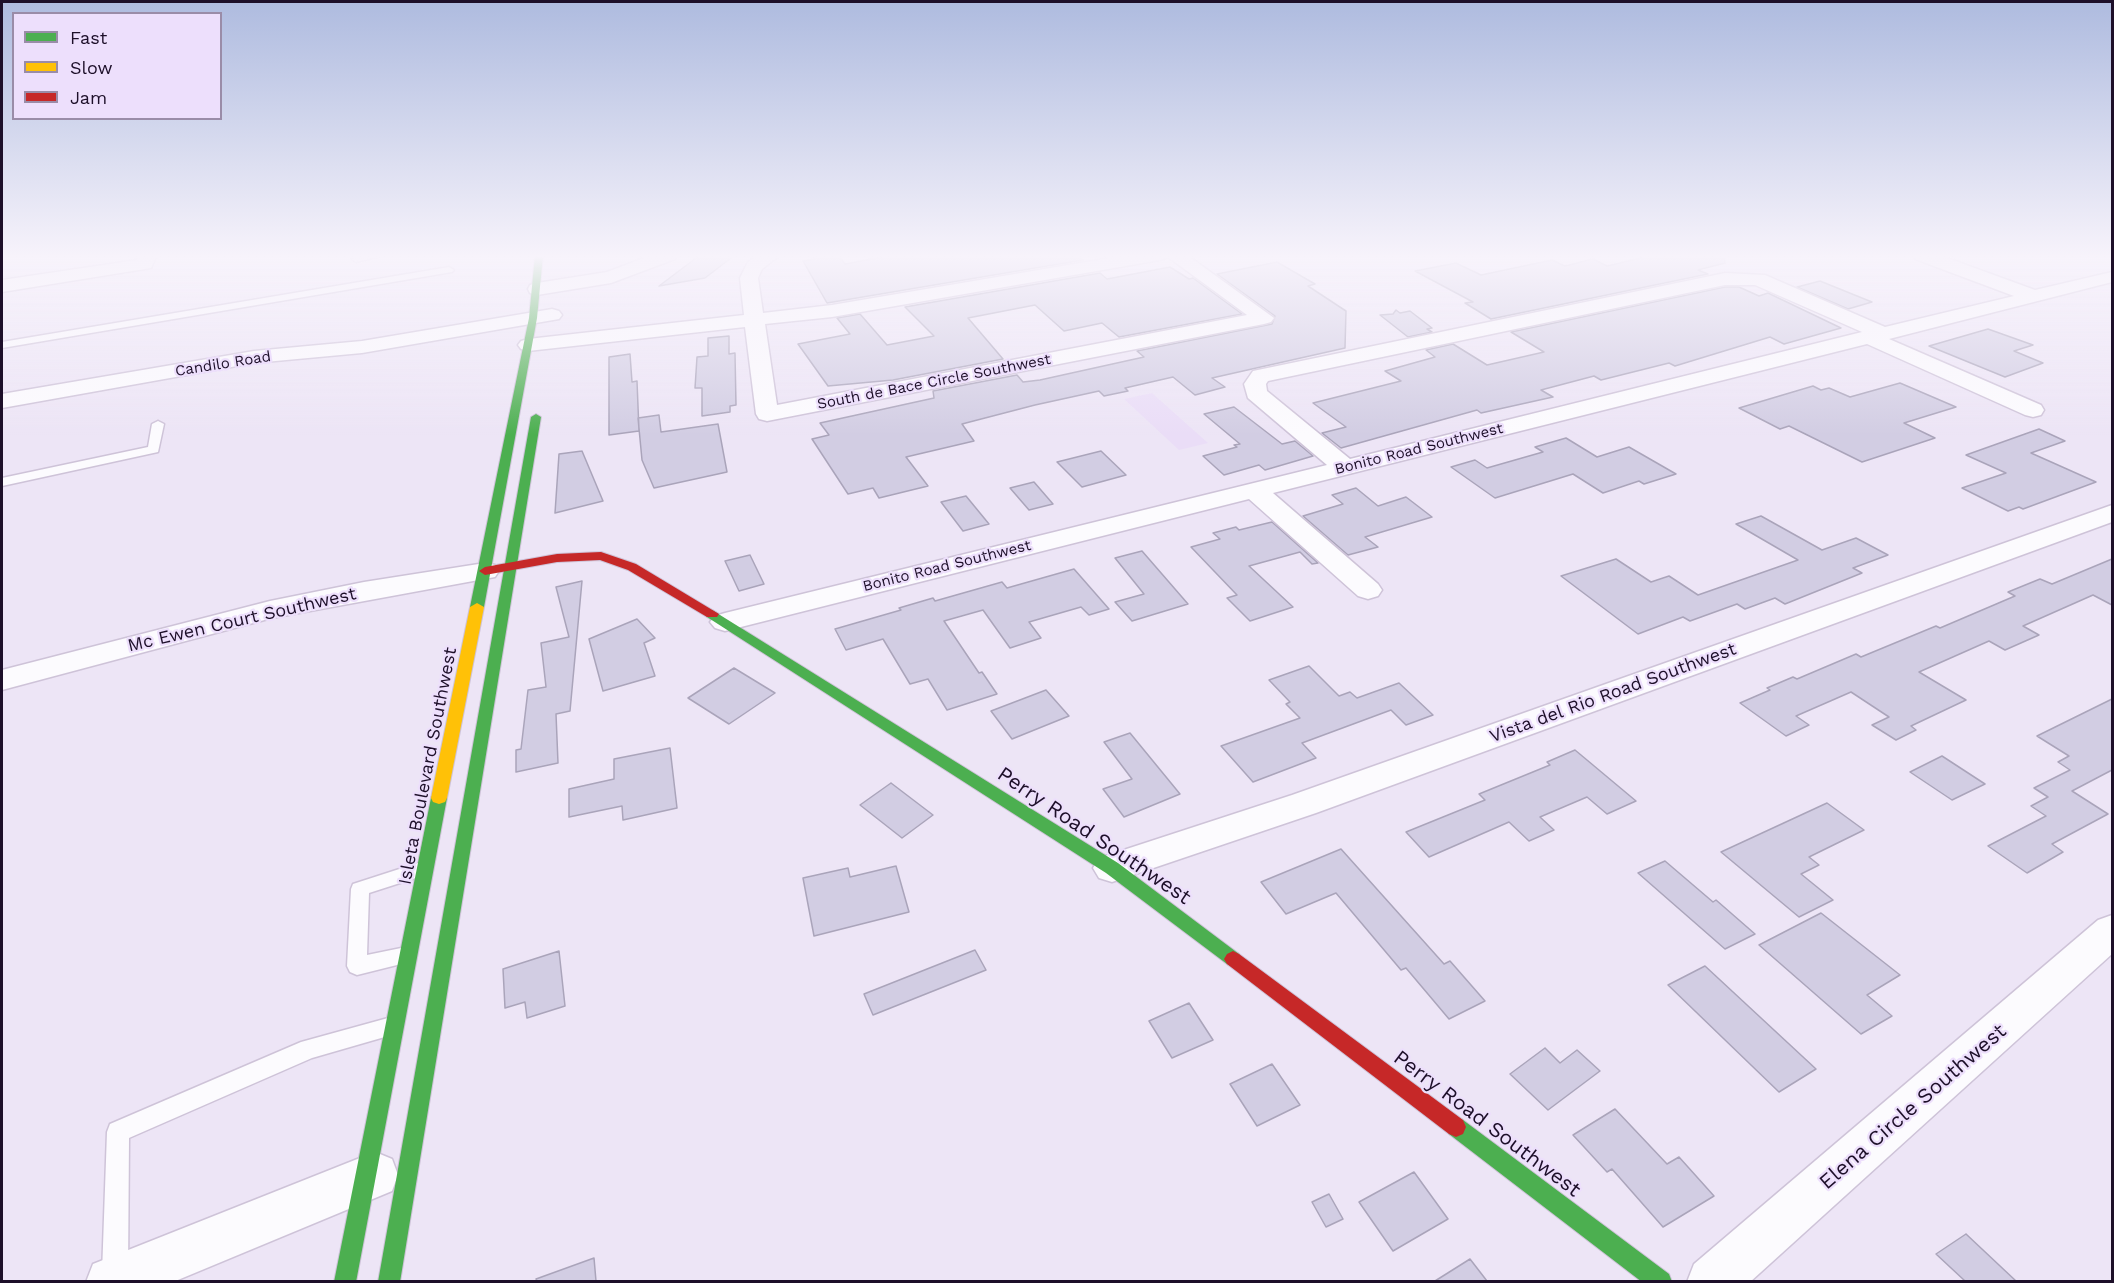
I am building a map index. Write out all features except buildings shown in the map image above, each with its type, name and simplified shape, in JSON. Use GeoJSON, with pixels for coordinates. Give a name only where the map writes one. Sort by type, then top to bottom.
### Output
{"type":"FeatureCollection","features":[{"type":"Feature","properties":{"kind":"main road","name":"Isleta Boulevard Southwest"},"geometry":{"type":"LineString","coordinates":[[345,1281],[387,1172],[498,568],[528,345],[543,315]]}},
{"type":"Feature","properties":{"kind":"main road","name":"Isleta Boulevard Southwest"},"geometry":{"type":"LineString","coordinates":[[547,349],[550,315]]}},
{"type":"Feature","properties":{"kind":"main road","name":"Isleta Boulevard Southwest"},"geometry":{"type":"LineString","coordinates":[[389,1281],[387,1172],[396,1024],[427,867],[539,402]]}},
{"type":"Feature","properties":{"kind":"main road","name":"Perry Road Southwest"},"geometry":{"type":"LineString","coordinates":[[498,568],[556,558],[601,556],[632,567],[725,621],[1112,868],[1661,1281]]}},
{"type":"Feature","properties":{"kind":"street","name":"Candilo Road"},"geometry":{"type":"LineString","coordinates":[[2,401],[254,357],[362,347],[491,315]]}},
{"type":"Feature","properties":{"kind":"street"},"geometry":{"type":"LineString","coordinates":[[753,315],[754,321]]}},
{"type":"Feature","properties":{"kind":"street"},"geometry":{"type":"LineString","coordinates":[[528,345],[547,349],[798,315]]}},
{"type":"Feature","properties":{"kind":"street","name":"South de Bace Circle Southwest"},"geometry":{"type":"LineString","coordinates":[[754,321],[767,414],[1264,318],[1260,315]]}},
{"type":"Feature","properties":{"kind":"street"},"geometry":{"type":"LineString","coordinates":[[1345,467],[1256,393],[1255,384],[1261,376],[1553,315]]}},
{"type":"Feature","properties":{"kind":"street"},"geometry":{"type":"LineString","coordinates":[[1832,315],[2033,410]]}},
{"type":"Feature","properties":{"kind":"street","name":"Bonito Road Southwest"},"geometry":{"type":"LineString","coordinates":[[725,621],[1958,315]]}},
{"type":"Feature","properties":{"kind":"street"},"geometry":{"type":"LineString","coordinates":[[1254,490],[1368,590]]}},
{"type":"Feature","properties":{"kind":"street","name":"Vista del Rio Road Southwest"},"geometry":{"type":"LineString","coordinates":[[1112,868],[1304,804],[2112,513]]}},
{"type":"Feature","properties":{"kind":"street","name":"Mc Ewen Court Southwest"},"geometry":{"type":"LineString","coordinates":[[2,680],[270,610],[498,568]]}},
{"type":"Feature","properties":{"kind":"street","name":"Elena Circle Southwest"},"geometry":{"type":"LineString","coordinates":[[1712,1281],[2112,930]]}},
{"type":"Feature","properties":{"kind":"street"},"geometry":{"type":"LineString","coordinates":[[112,1281],[387,1172]]}},
{"type":"Feature","properties":{"kind":"lane"},"geometry":{"type":"LineString","coordinates":[[2,345],[182,315]]}},
{"type":"Feature","properties":{"kind":"lane"},"geometry":{"type":"LineString","coordinates":[[2,482],[154,449],[158,424]]}},
{"type":"Feature","properties":{"kind":"lane"},"geometry":{"type":"LineString","coordinates":[[410,954],[357,966],[360,888],[427,867]]}},
{"type":"Feature","properties":{"kind":"lane"},"geometry":{"type":"LineString","coordinates":[[112,1281],[118,1132],[309,1048],[396,1024]]}},
{"type":"Feature","properties":{"kind":"shaded area"},"geometry":{"type":"Polygon","coordinates":[[[1152,393],[1208,443],[1179,450],[1124,399],[1152,393]]]}},
{"type":"Feature","properties":{"kind":"traffic: fast"},"geometry":{"type":"LineString","coordinates":[[477,607],[533,315]]}},
{"type":"Feature","properties":{"kind":"traffic: fast"},"geometry":{"type":"LineString","coordinates":[[389,1282],[536,417]]}},
{"type":"Feature","properties":{"kind":"traffic: fast"},"geometry":{"type":"LineString","coordinates":[[712,614],[1112,868],[1233,959]]}},
{"type":"Feature","properties":{"kind":"traffic: fast"},"geometry":{"type":"LineString","coordinates":[[345,1282],[439,798]]}},
{"type":"Feature","properties":{"kind":"traffic: fast"},"geometry":{"type":"LineString","coordinates":[[1456,1127],[1661,1282]]}},
{"type":"Feature","properties":{"kind":"traffic: slow"},"geometry":{"type":"LineString","coordinates":[[439,798],[477,607]]}},
{"type":"Feature","properties":{"kind":"traffic: jam"},"geometry":{"type":"LineString","coordinates":[[485,571],[557,558],[601,556],[632,567],[712,614]]}},
{"type":"Feature","properties":{"kind":"traffic: jam"},"geometry":{"type":"LineString","coordinates":[[1233,959],[1456,1127]]}}]}
